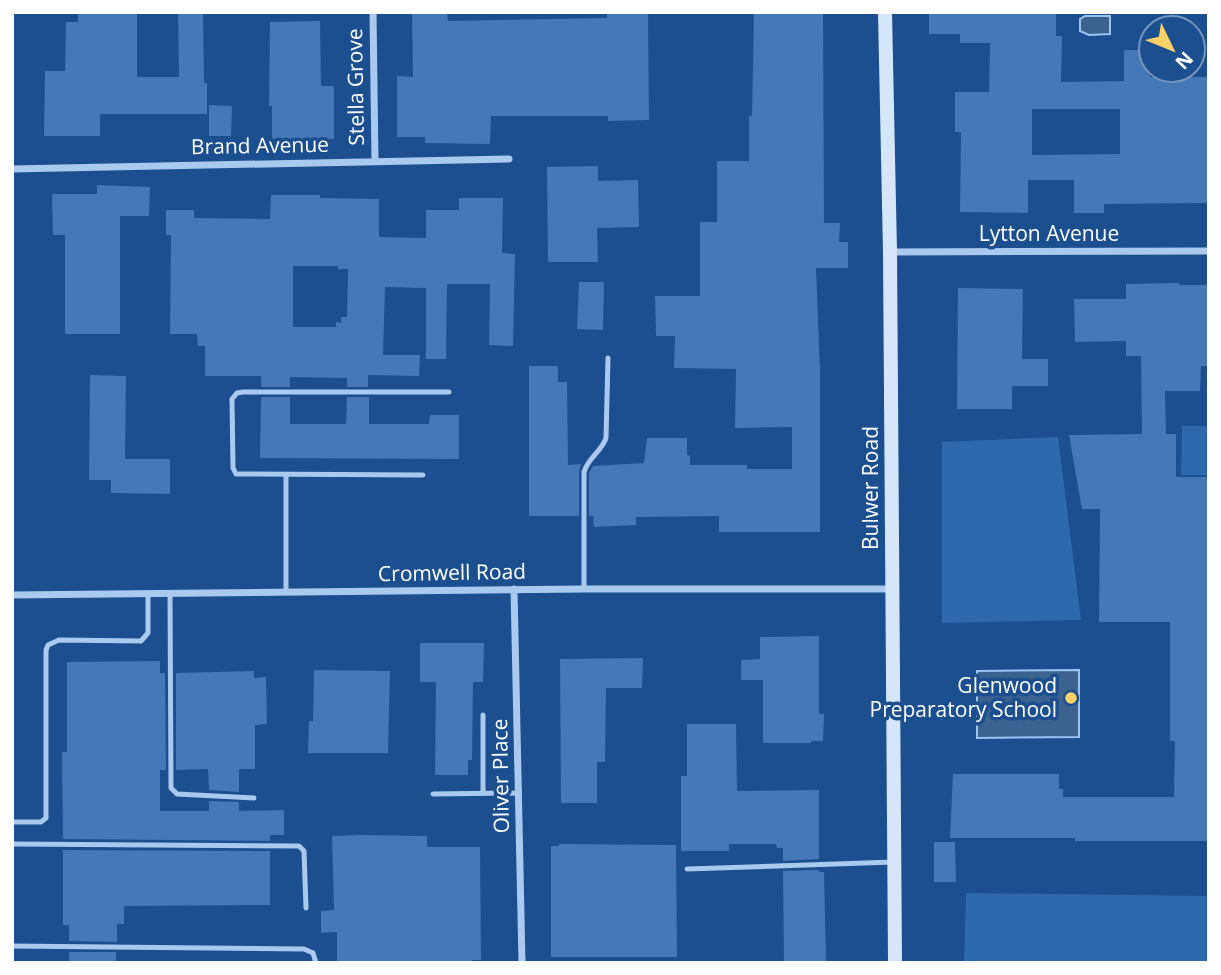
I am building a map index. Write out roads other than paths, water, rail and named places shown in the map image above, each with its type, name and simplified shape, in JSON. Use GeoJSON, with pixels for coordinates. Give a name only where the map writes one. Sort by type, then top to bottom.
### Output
{"type":"FeatureCollection","features":[{"type":"Feature","properties":{"kind":"street","name":"Stella Grove"},"geometry":{"type":"LineString","coordinates":[[373,12],[375,161]]}},
{"type":"Feature","properties":{"kind":"street","name":"Bulwer Road"},"geometry":{"type":"LineString","coordinates":[[885,12],[890,252],[895,963]]}},
{"type":"Feature","properties":{"kind":"street","name":"Brand Avenue"},"geometry":{"type":"LineString","coordinates":[[12,169],[509,159]]}},
{"type":"Feature","properties":{"kind":"street","name":"Lytton Avenue"},"geometry":{"type":"LineString","coordinates":[[890,252],[1209,251]]}},
{"type":"Feature","properties":{"kind":"street","name":"Cromwell Road"},"geometry":{"type":"LineString","coordinates":[[12,595],[514,589],[892,589]]}},
{"type":"Feature","properties":{"kind":"street","name":"Oliver Place"},"geometry":{"type":"LineString","coordinates":[[514,589],[522,963]]}},
{"type":"Feature","properties":{"kind":"lane"},"geometry":{"type":"LineString","coordinates":[[584,589],[584,472],[606,438],[608,358]]}},
{"type":"Feature","properties":{"kind":"lane"},"geometry":{"type":"LineString","coordinates":[[423,475],[242,475],[233,471],[232,399],[237,393],[449,392]]}},
{"type":"Feature","properties":{"kind":"lane"},"geometry":{"type":"LineString","coordinates":[[286,476],[286,592]]}},
{"type":"Feature","properties":{"kind":"lane"},"geometry":{"type":"LineString","coordinates":[[12,822],[41,822],[46,818],[48,645],[59,640],[141,641],[148,633],[148,593]]}},
{"type":"Feature","properties":{"kind":"lane"},"geometry":{"type":"LineString","coordinates":[[170,593],[171,788],[177,793],[254,798]]}},
{"type":"Feature","properties":{"kind":"lane"},"geometry":{"type":"LineString","coordinates":[[483,715],[483,793]]}},
{"type":"Feature","properties":{"kind":"lane"},"geometry":{"type":"LineString","coordinates":[[433,793],[519,793]]}},
{"type":"Feature","properties":{"kind":"lane"},"geometry":{"type":"LineString","coordinates":[[12,844],[299,846],[304,851],[306,908]]}},
{"type":"Feature","properties":{"kind":"lane"},"geometry":{"type":"LineString","coordinates":[[688,869],[894,862]]}},
{"type":"Feature","properties":{"kind":"lane"},"geometry":{"type":"LineString","coordinates":[[12,946],[304,949],[313,953],[316,963]]}},
{"type":"Feature","properties":{"kind":"place","name":"Glenwood Preparatory School"},"geometry":{"type":"Point","coordinates":[1071,698]}}]}
